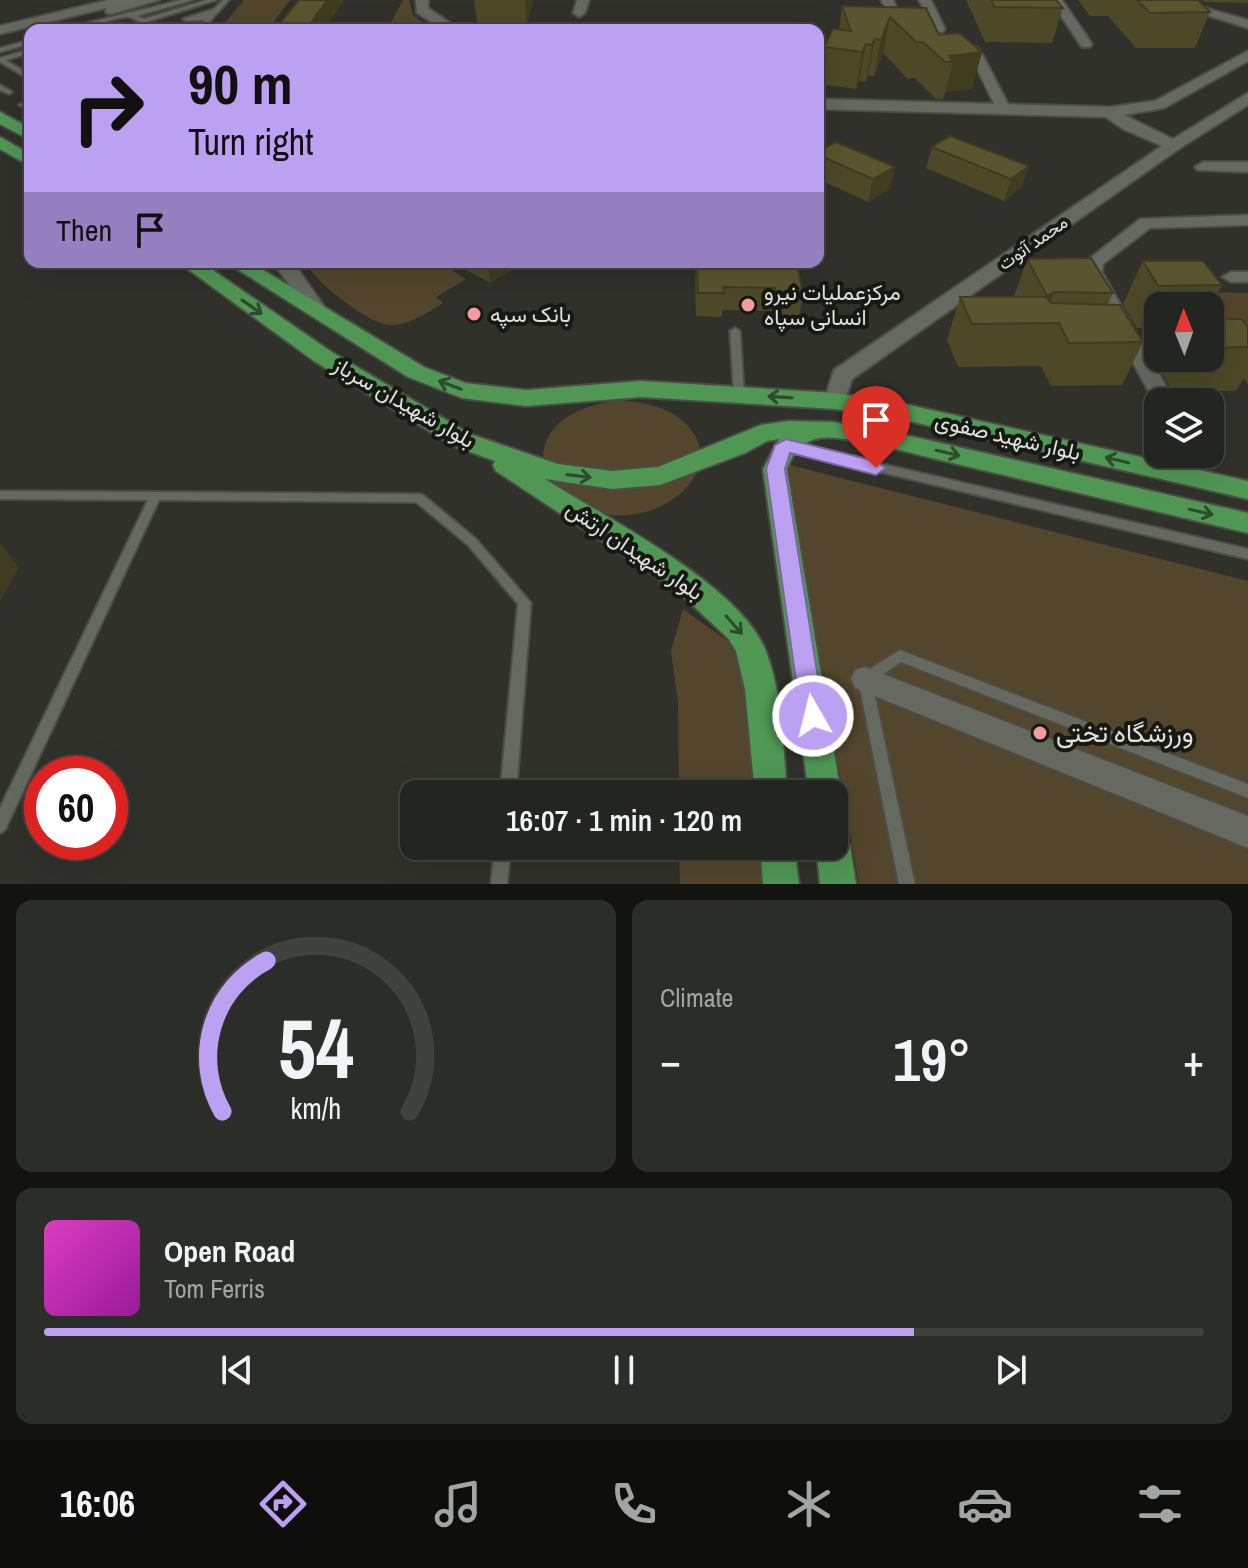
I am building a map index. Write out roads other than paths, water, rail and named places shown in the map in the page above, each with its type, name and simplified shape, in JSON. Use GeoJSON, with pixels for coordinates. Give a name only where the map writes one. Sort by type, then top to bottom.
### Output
{"type":"FeatureCollection","features":[{"type":"Feature","properties":{"kind":"main road"},"geometry":{"type":"LineString","coordinates":[[0,117],[24,131]]}},
{"type":"Feature","properties":{"kind":"main road"},"geometry":{"type":"LineString","coordinates":[[0,142],[24,157]]}},
{"type":"Feature","properties":{"kind":"main road","name":"بلوار شهیدان سرباز"},"geometry":{"type":"LineString","coordinates":[[197,268],[322,356],[462,440],[556,473],[612,480],[660,476],[736,447]]}},
{"type":"Feature","properties":{"kind":"main road","name":"بلوار شهیدان سرباز"},"geometry":{"type":"LineString","coordinates":[[246,268],[416,372],[462,390],[526,398]]}},
{"type":"Feature","properties":{"kind":"main road","name":"بلوار شهید صفوی"},"geometry":{"type":"LineString","coordinates":[[526,398],[641,389],[835,401],[909,413],[1248,490]]}},
{"type":"Feature","properties":{"kind":"main road","name":"بلوار شهید صفوی"},"geometry":{"type":"LineString","coordinates":[[736,447],[761,433],[789,429],[833,430],[901,442],[1248,523]]}},
{"type":"Feature","properties":{"kind":"main road"},"geometry":{"type":"LineString","coordinates":[[823,780],[775,469],[781,449],[798,436],[833,430]]}},
{"type":"Feature","properties":{"kind":"main road","name":"بلوار شهیدان ارتش"},"geometry":{"type":"LineString","coordinates":[[462,440],[686,582],[715,604],[746,640],[759,682],[770,780]]}},
{"type":"Feature","properties":{"kind":"main road"},"geometry":{"type":"LineString","coordinates":[[778,860],[781,884]]}},
{"type":"Feature","properties":{"kind":"main road"},"geometry":{"type":"LineString","coordinates":[[835,860],[838,884]]}},
{"type":"Feature","properties":{"kind":"street"},"geometry":{"type":"LineString","coordinates":[[25,24],[124,0]]}},
{"type":"Feature","properties":{"kind":"street"},"geometry":{"type":"LineString","coordinates":[[55,24],[153,0]]}},
{"type":"Feature","properties":{"kind":"street"},"geometry":{"type":"LineString","coordinates":[[422,0],[422,10],[444,24]]}},
{"type":"Feature","properties":{"kind":"street"},"geometry":{"type":"LineString","coordinates":[[579,13],[583,0]]}},
{"type":"Feature","properties":{"kind":"street"},"geometry":{"type":"LineString","coordinates":[[925,0],[939,29]]}},
{"type":"Feature","properties":{"kind":"street"},"geometry":{"type":"LineString","coordinates":[[1056,0],[1086,44]]}},
{"type":"Feature","properties":{"kind":"street"},"geometry":{"type":"LineString","coordinates":[[1164,0],[1248,24]]}},
{"type":"Feature","properties":{"kind":"street"},"geometry":{"type":"LineString","coordinates":[[0,30],[24,24]]}},
{"type":"Feature","properties":{"kind":"street"},"geometry":{"type":"LineString","coordinates":[[0,38],[24,32]]}},
{"type":"Feature","properties":{"kind":"street"},"geometry":{"type":"LineString","coordinates":[[974,50],[1004,110]]}},
{"type":"Feature","properties":{"kind":"street"},"geometry":{"type":"LineString","coordinates":[[824,104],[1110,112],[1159,105],[1248,55]]}},
{"type":"Feature","properties":{"kind":"street","name":"محمد آتوت"},"geometry":{"type":"LineString","coordinates":[[835,401],[842,375],[1174,145],[1248,98]]}},
{"type":"Feature","properties":{"kind":"street"},"geometry":{"type":"LineString","coordinates":[[1110,112],[1129,126],[1174,145]]}},
{"type":"Feature","properties":{"kind":"street"},"geometry":{"type":"LineString","coordinates":[[1203,167],[1248,167]]}},
{"type":"Feature","properties":{"kind":"street"},"geometry":{"type":"LineString","coordinates":[[1155,388],[1124,342],[1093,272],[1094,262],[1146,223],[1248,221]]}},
{"type":"Feature","properties":{"kind":"street"},"geometry":{"type":"LineString","coordinates":[[287,268],[318,312]]}},
{"type":"Feature","properties":{"kind":"street"},"geometry":{"type":"LineString","coordinates":[[865,679],[1248,832]]}},
{"type":"Feature","properties":{"kind":"lane"},"geometry":{"type":"LineString","coordinates":[[89,24],[189,0]]}},
{"type":"Feature","properties":{"kind":"lane"},"geometry":{"type":"LineString","coordinates":[[136,14],[133,17],[144,21],[213,0]]}},
{"type":"Feature","properties":{"kind":"lane"},"geometry":{"type":"LineString","coordinates":[[204,24],[226,0]]}},
{"type":"Feature","properties":{"kind":"lane"},"geometry":{"type":"LineString","coordinates":[[208,18],[186,19],[215,11]]}},
{"type":"Feature","properties":{"kind":"lane"},"geometry":{"type":"LineString","coordinates":[[0,50],[24,44]]}},
{"type":"Feature","properties":{"kind":"lane"},"geometry":{"type":"LineString","coordinates":[[0,59],[24,53]]}},
{"type":"Feature","properties":{"kind":"lane"},"geometry":{"type":"LineString","coordinates":[[0,59],[24,74]]}},
{"type":"Feature","properties":{"kind":"lane"},"geometry":{"type":"LineString","coordinates":[[0,87],[9,92]]}},
{"type":"Feature","properties":{"kind":"lane"},"geometry":{"type":"LineString","coordinates":[[735,331],[739,395]]}},
{"type":"Feature","properties":{"kind":"lane"},"geometry":{"type":"LineString","coordinates":[[1124,342],[1144,343]]}},
{"type":"Feature","properties":{"kind":"lane"},"geometry":{"type":"LineString","coordinates":[[786,445],[1248,554]]}},
{"type":"Feature","properties":{"kind":"lane"},"geometry":{"type":"LineString","coordinates":[[0,495],[419,498],[472,542],[525,603],[509,780]]}},
{"type":"Feature","properties":{"kind":"lane"},"geometry":{"type":"LineString","coordinates":[[0,825],[156,495]]}},
{"type":"Feature","properties":{"kind":"lane"},"geometry":{"type":"LineString","coordinates":[[907,884],[865,679],[900,656],[1248,791]]}},
{"type":"Feature","properties":{"kind":"lane"},"geometry":{"type":"LineString","coordinates":[[499,884],[502,860]]}},
{"type":"Feature","properties":{"kind":"place","name":"مرکزعملیات نیرو انسانی سپاه"},"geometry":{"type":"Point","coordinates":[748,305]}},
{"type":"Feature","properties":{"kind":"place","name":"بانک سپه"},"geometry":{"type":"Point","coordinates":[474,314]}},
{"type":"Feature","properties":{"kind":"place","name":"ورزشگاه تختی"},"geometry":{"type":"Point","coordinates":[1040,733]}}]}
